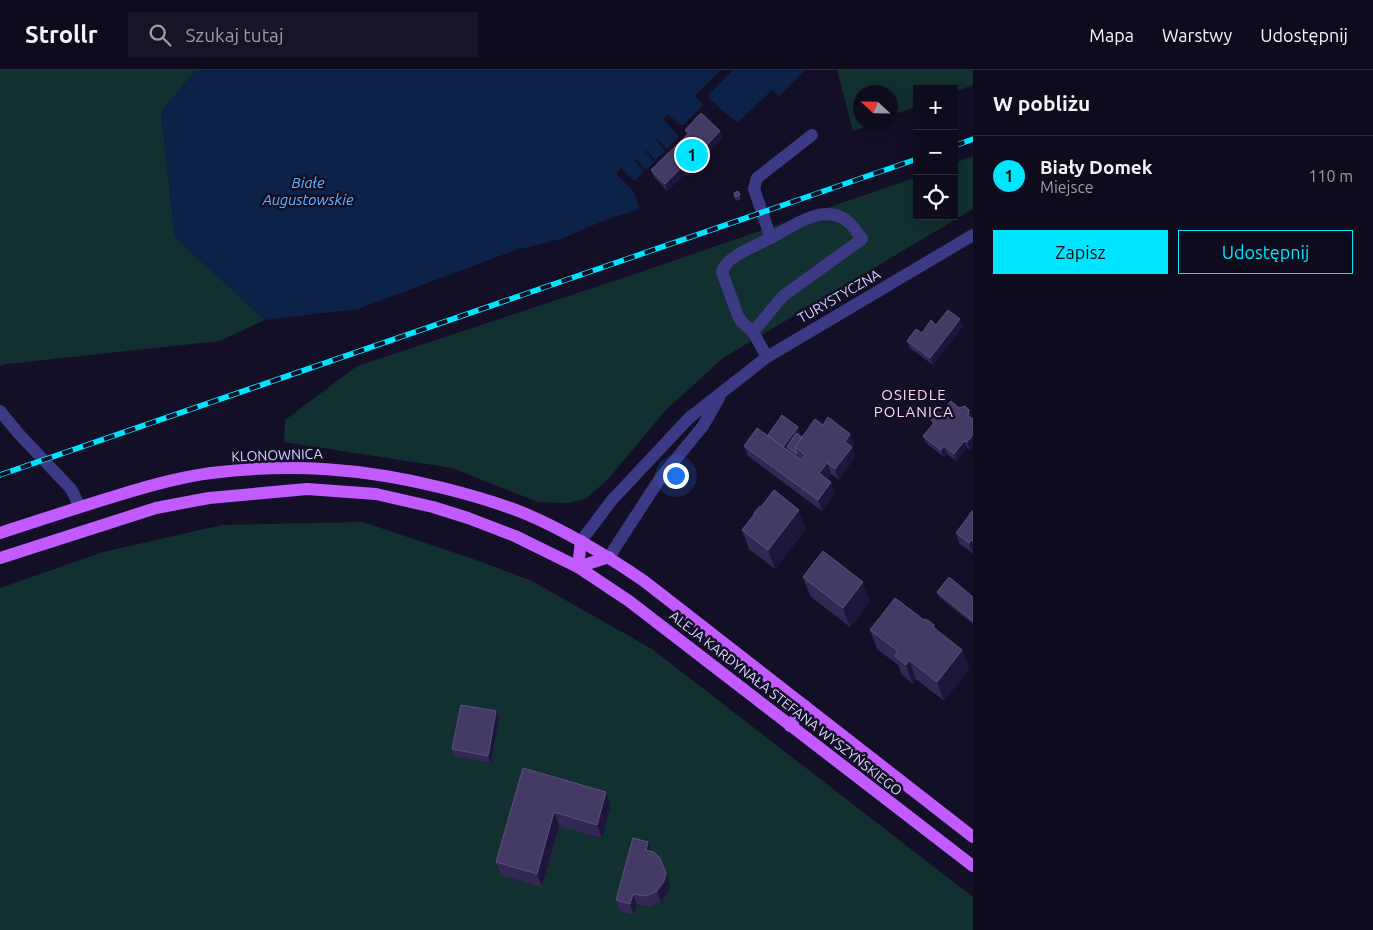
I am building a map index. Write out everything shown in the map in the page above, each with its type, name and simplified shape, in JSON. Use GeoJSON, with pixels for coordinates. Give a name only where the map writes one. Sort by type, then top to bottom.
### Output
{"type":"FeatureCollection","features":[{"type":"Feature","properties":{"kind":"main road","name":"KLONOWNICA"},"geometry":{"type":"LineString","coordinates":[[0,533],[150,486],[210,473],[301,467],[338,469],[408,479],[473,496],[524,514],[581,541]]}},
{"type":"Feature","properties":{"kind":"main road"},"geometry":{"type":"LineString","coordinates":[[0,558],[156,508],[209,498],[307,489],[376,494],[433,507],[515,536],[578,567],[609,557]]}},
{"type":"Feature","properties":{"kind":"main road"},"geometry":{"type":"LineString","coordinates":[[80,507],[86,530]]}},
{"type":"Feature","properties":{"kind":"main road","name":"ALEJA KARDYNAŁA STEFANA WYSZYŃSKIEGO"},"geometry":{"type":"LineString","coordinates":[[581,541],[609,557],[644,581],[973,837]]}},
{"type":"Feature","properties":{"kind":"main road"},"geometry":{"type":"LineString","coordinates":[[578,567],[581,541]]}},
{"type":"Feature","properties":{"kind":"main road","name":"ALEJA KARDYNAŁA STEFANA WYSZYŃSKIEGO"},"geometry":{"type":"LineString","coordinates":[[578,567],[629,601],[973,866]]}},
{"type":"Feature","properties":{"kind":"main road"},"geometry":{"type":"LineString","coordinates":[[790,726],[805,706]]}},
{"type":"Feature","properties":{"kind":"street"},"geometry":{"type":"LineString","coordinates":[[771,238],[754,189],[754,184],[757,178],[812,135]]}},
{"type":"Feature","properties":{"kind":"street"},"geometry":{"type":"LineString","coordinates":[[754,332],[783,296],[862,239],[848,221],[840,216],[831,214],[805,220],[729,260],[723,267],[722,272],[738,316],[754,332],[767,357]]}},
{"type":"Feature","properties":{"kind":"street","name":"TURYSTYCZNA"},"geometry":{"type":"LineString","coordinates":[[581,541],[612,500],[689,418],[767,357],[973,235]]}},
{"type":"Feature","properties":{"kind":"street","name":"TURYSTYCZNA"},"geometry":{"type":"LineString","coordinates":[[609,557],[661,477],[703,426],[725,390]]}},
{"type":"Feature","properties":{"kind":"street"},"geometry":{"type":"LineString","coordinates":[[0,411],[70,489],[80,507]]}},
{"type":"Feature","properties":{"kind":"green space"},"geometry":{"type":"Polygon","coordinates":[[[0,70],[196,70],[161,112],[175,237],[265,320],[220,341],[0,366],[0,70]]]}},
{"type":"Feature","properties":{"kind":"green space"},"geometry":{"type":"Polygon","coordinates":[[[837,70],[973,70],[973,85],[958,91],[958,85],[913,85],[913,108],[898,113],[898,85],[853,85],[853,130],[856,130],[853,131],[837,70]]]}},
{"type":"Feature","properties":{"kind":"green space"},"geometry":{"type":"Polygon","coordinates":[[[973,156],[973,209],[958,218],[958,175],[958,162],[973,156]]]}},
{"type":"Feature","properties":{"kind":"green space"},"geometry":{"type":"Polygon","coordinates":[[[913,178],[913,220],[955,220],[723,358],[665,411],[608,479],[586,499],[567,503],[538,502],[452,468],[284,442],[285,420],[357,366],[626,277],[913,178]]]}},
{"type":"Feature","properties":{"kind":"green space"},"geometry":{"type":"Polygon","coordinates":[[[363,522],[532,581],[652,649],[973,897],[973,930],[0,930],[0,588],[103,552],[222,525],[363,522]]]}},
{"type":"Feature","properties":{"kind":"water","name":"Białe Augustowskie"},"geometry":{"type":"Polygon","coordinates":[[[196,70],[805,70],[779,96],[772,90],[737,123],[716,105],[631,189],[634,192],[639,209],[603,221],[561,239],[516,250],[358,309],[265,320],[175,237],[161,112],[196,70]]]}},
{"type":"Feature","properties":{"kind":"pier"},"geometry":{"type":"Polygon","coordinates":[[[721,70],[733,70],[708,95],[716,104],[634,189],[636,191],[634,192],[616,174],[621,168],[633,180],[636,180],[644,171],[635,161],[636,159],[646,170],[654,162],[646,150],[655,160],[665,151],[657,139],[667,149],[678,138],[678,135],[663,119],[669,115],[680,125],[683,125],[702,106],[702,103],[695,96],[721,70]]]}},
{"type":"Feature","properties":{"kind":"building"},"geometry":{"type":"Polygon","coordinates":[[[701,113],[720,131],[685,169],[683,166],[665,184],[651,170],[689,133],[685,130],[701,113]]]}},
{"type":"Feature","properties":{"kind":"building"},"geometry":{"type":"Polygon","coordinates":[[[738,191],[740,195],[735,197],[734,193],[738,191]]]}},
{"type":"Feature","properties":{"kind":"building"},"geometry":{"type":"Polygon","coordinates":[[[948,310],[960,319],[930,358],[907,341],[916,329],[922,333],[931,320],[936,325],[948,310]]]}},
{"type":"Feature","properties":{"kind":"building"},"geometry":{"type":"Polygon","coordinates":[[[951,401],[959,408],[965,406],[969,410],[968,416],[973,419],[973,435],[967,442],[964,441],[954,454],[944,446],[941,450],[923,436],[934,423],[931,420],[932,415],[937,412],[941,414],[951,401]]]}},
{"type":"Feature","properties":{"kind":"building"},"geometry":{"type":"Polygon","coordinates":[[[782,415],[798,427],[783,447],[768,435],[782,415]]]}},
{"type":"Feature","properties":{"kind":"building"},"geometry":{"type":"Polygon","coordinates":[[[828,417],[850,434],[845,442],[852,447],[835,469],[827,463],[819,473],[831,482],[818,500],[744,446],[757,428],[801,460],[805,455],[795,447],[815,419],[823,425],[828,417]]]}},
{"type":"Feature","properties":{"kind":"building"},"geometry":{"type":"Polygon","coordinates":[[[796,433],[802,437],[795,447],[797,454],[787,447],[796,433]]]}},
{"type":"Feature","properties":{"kind":"building"},"geometry":{"type":"Polygon","coordinates":[[[774,490],[799,510],[768,550],[742,530],[774,490]]]}},
{"type":"Feature","properties":{"kind":"building"},"geometry":{"type":"Polygon","coordinates":[[[973,510],[973,541],[971,540],[969,543],[956,533],[973,510]]]}},
{"type":"Feature","properties":{"kind":"building"},"geometry":{"type":"Polygon","coordinates":[[[823,551],[863,582],[843,608],[803,577],[823,551]]]}},
{"type":"Feature","properties":{"kind":"building"},"geometry":{"type":"Polygon","coordinates":[[[949,577],[973,597],[973,621],[937,592],[949,577]]]}},
{"type":"Feature","properties":{"kind":"building"},"geometry":{"type":"Polygon","coordinates":[[[895,598],[924,620],[926,619],[934,625],[933,627],[962,650],[937,682],[909,660],[906,665],[895,656],[898,651],[870,630],[895,598]]]}},
{"type":"Feature","properties":{"kind":"building"},"geometry":{"type":"Polygon","coordinates":[[[461,705],[496,711],[488,756],[452,749],[461,705]]]}},
{"type":"Feature","properties":{"kind":"building"},"geometry":{"type":"Polygon","coordinates":[[[523,768],[606,792],[597,825],[554,812],[537,874],[496,862],[523,768]]]}},
{"type":"Feature","properties":{"kind":"building"},"geometry":{"type":"Polygon","coordinates":[[[633,838],[648,842],[646,850],[654,852],[660,858],[666,873],[664,881],[657,891],[645,896],[633,894],[630,904],[616,900],[633,838]]]}},
{"type":"Feature","properties":{"kind":"railway"},"geometry":{"type":"LineString","coordinates":[[958,145],[973,139]]}},
{"type":"Feature","properties":{"kind":"railway"},"geometry":{"type":"LineString","coordinates":[[0,475],[913,160]]}},
{"type":"Feature","properties":{"kind":"place","name":"Biały Domek"},"geometry":{"type":"Point","coordinates":[692,155]}},
{"type":"Feature","properties":{"kind":"district","name":"OSIEDLE POLANICA"},"geometry":{"type":"Point","coordinates":[914,404]}}]}
